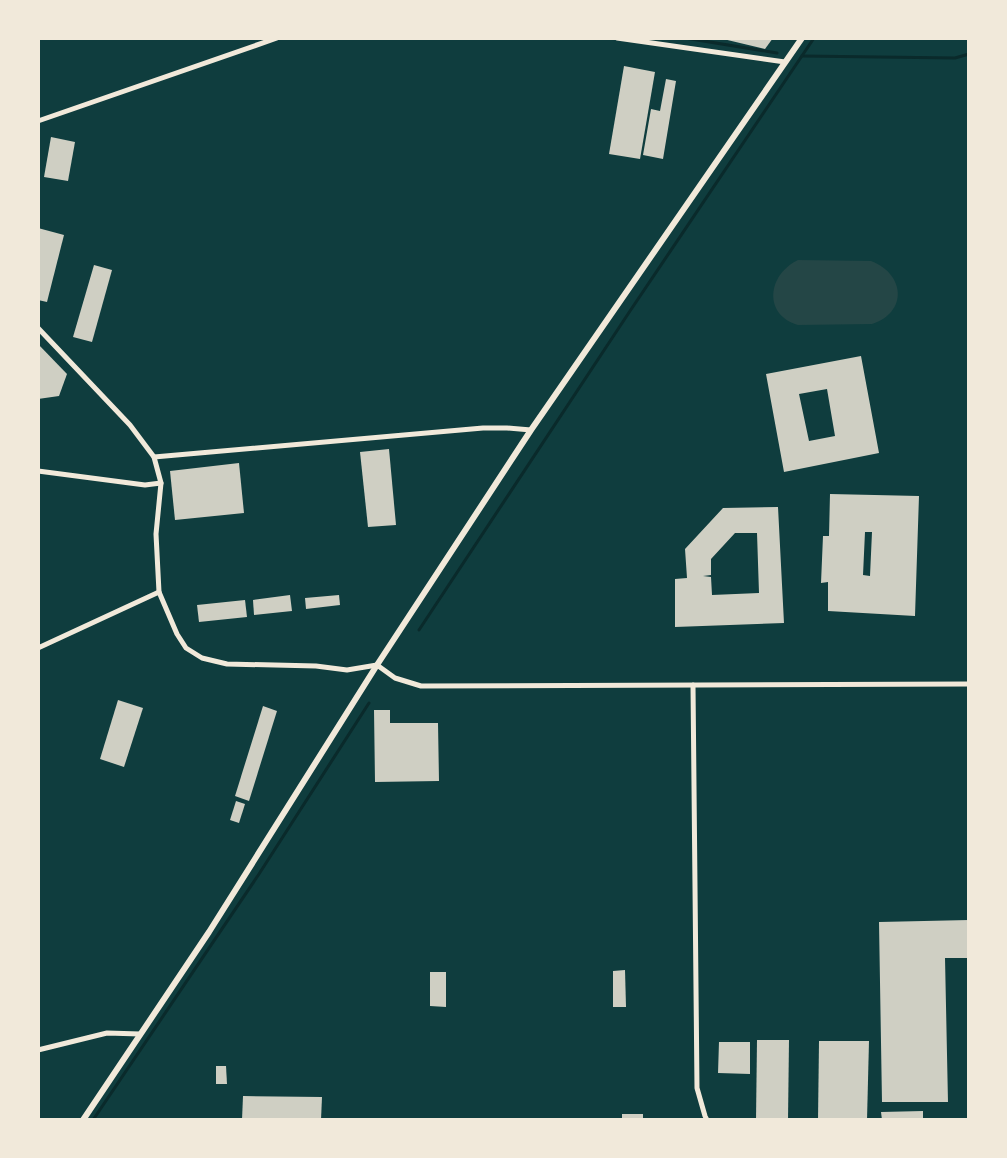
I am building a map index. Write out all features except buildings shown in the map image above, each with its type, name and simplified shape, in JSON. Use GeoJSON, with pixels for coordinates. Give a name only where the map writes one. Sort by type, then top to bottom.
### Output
{"type":"FeatureCollection","features":[{"type":"Feature","properties":{"kind":"street"},"geometry":{"type":"LineString","coordinates":[[38,121],[277,38]]}},
{"type":"Feature","properties":{"kind":"street"},"geometry":{"type":"LineString","coordinates":[[617,38],[785,62]]}},
{"type":"Feature","properties":{"kind":"street"},"geometry":{"type":"LineString","coordinates":[[83,1120],[209,932],[377,665],[531,430],[802,38]]}},
{"type":"Feature","properties":{"kind":"street"},"geometry":{"type":"LineString","coordinates":[[38,328],[130,425],[154,457],[161,483],[156,534],[159,592],[186,648],[202,658],[227,664],[316,666],[347,670],[377,665],[395,678],[421,686],[969,684]]}},
{"type":"Feature","properties":{"kind":"street"},"geometry":{"type":"LineString","coordinates":[[154,457],[483,428],[531,430]]}},
{"type":"Feature","properties":{"kind":"street"},"geometry":{"type":"LineString","coordinates":[[38,471],[145,485],[161,483]]}},
{"type":"Feature","properties":{"kind":"street"},"geometry":{"type":"LineString","coordinates":[[38,648],[159,592]]}},
{"type":"Feature","properties":{"kind":"street"},"geometry":{"type":"LineString","coordinates":[[693,685],[697,1088],[707,1120]]}},
{"type":"Feature","properties":{"kind":"street"},"geometry":{"type":"LineString","coordinates":[[38,1050],[107,1033],[140,1034]]}},
{"type":"Feature","properties":{"kind":"shaded area"},"geometry":{"type":"Polygon","coordinates":[[[798,260],[871,261],[882,267],[896,283],[898,293],[892,311],[872,324],[798,325],[787,320],[774,304],[773,294],[780,275],[798,260]]]}},
{"type":"Feature","properties":{"kind":"waterway"},"geometry":{"type":"LineString","coordinates":[[685,38],[777,53]]}},
{"type":"Feature","properties":{"kind":"waterway"},"geometry":{"type":"LineString","coordinates":[[419,630],[814,38]]}},
{"type":"Feature","properties":{"kind":"waterway"},"geometry":{"type":"LineString","coordinates":[[802,56],[955,58],[969,54]]}},
{"type":"Feature","properties":{"kind":"waterway"},"geometry":{"type":"LineString","coordinates":[[93,1120],[259,874],[369,703]]}}]}
